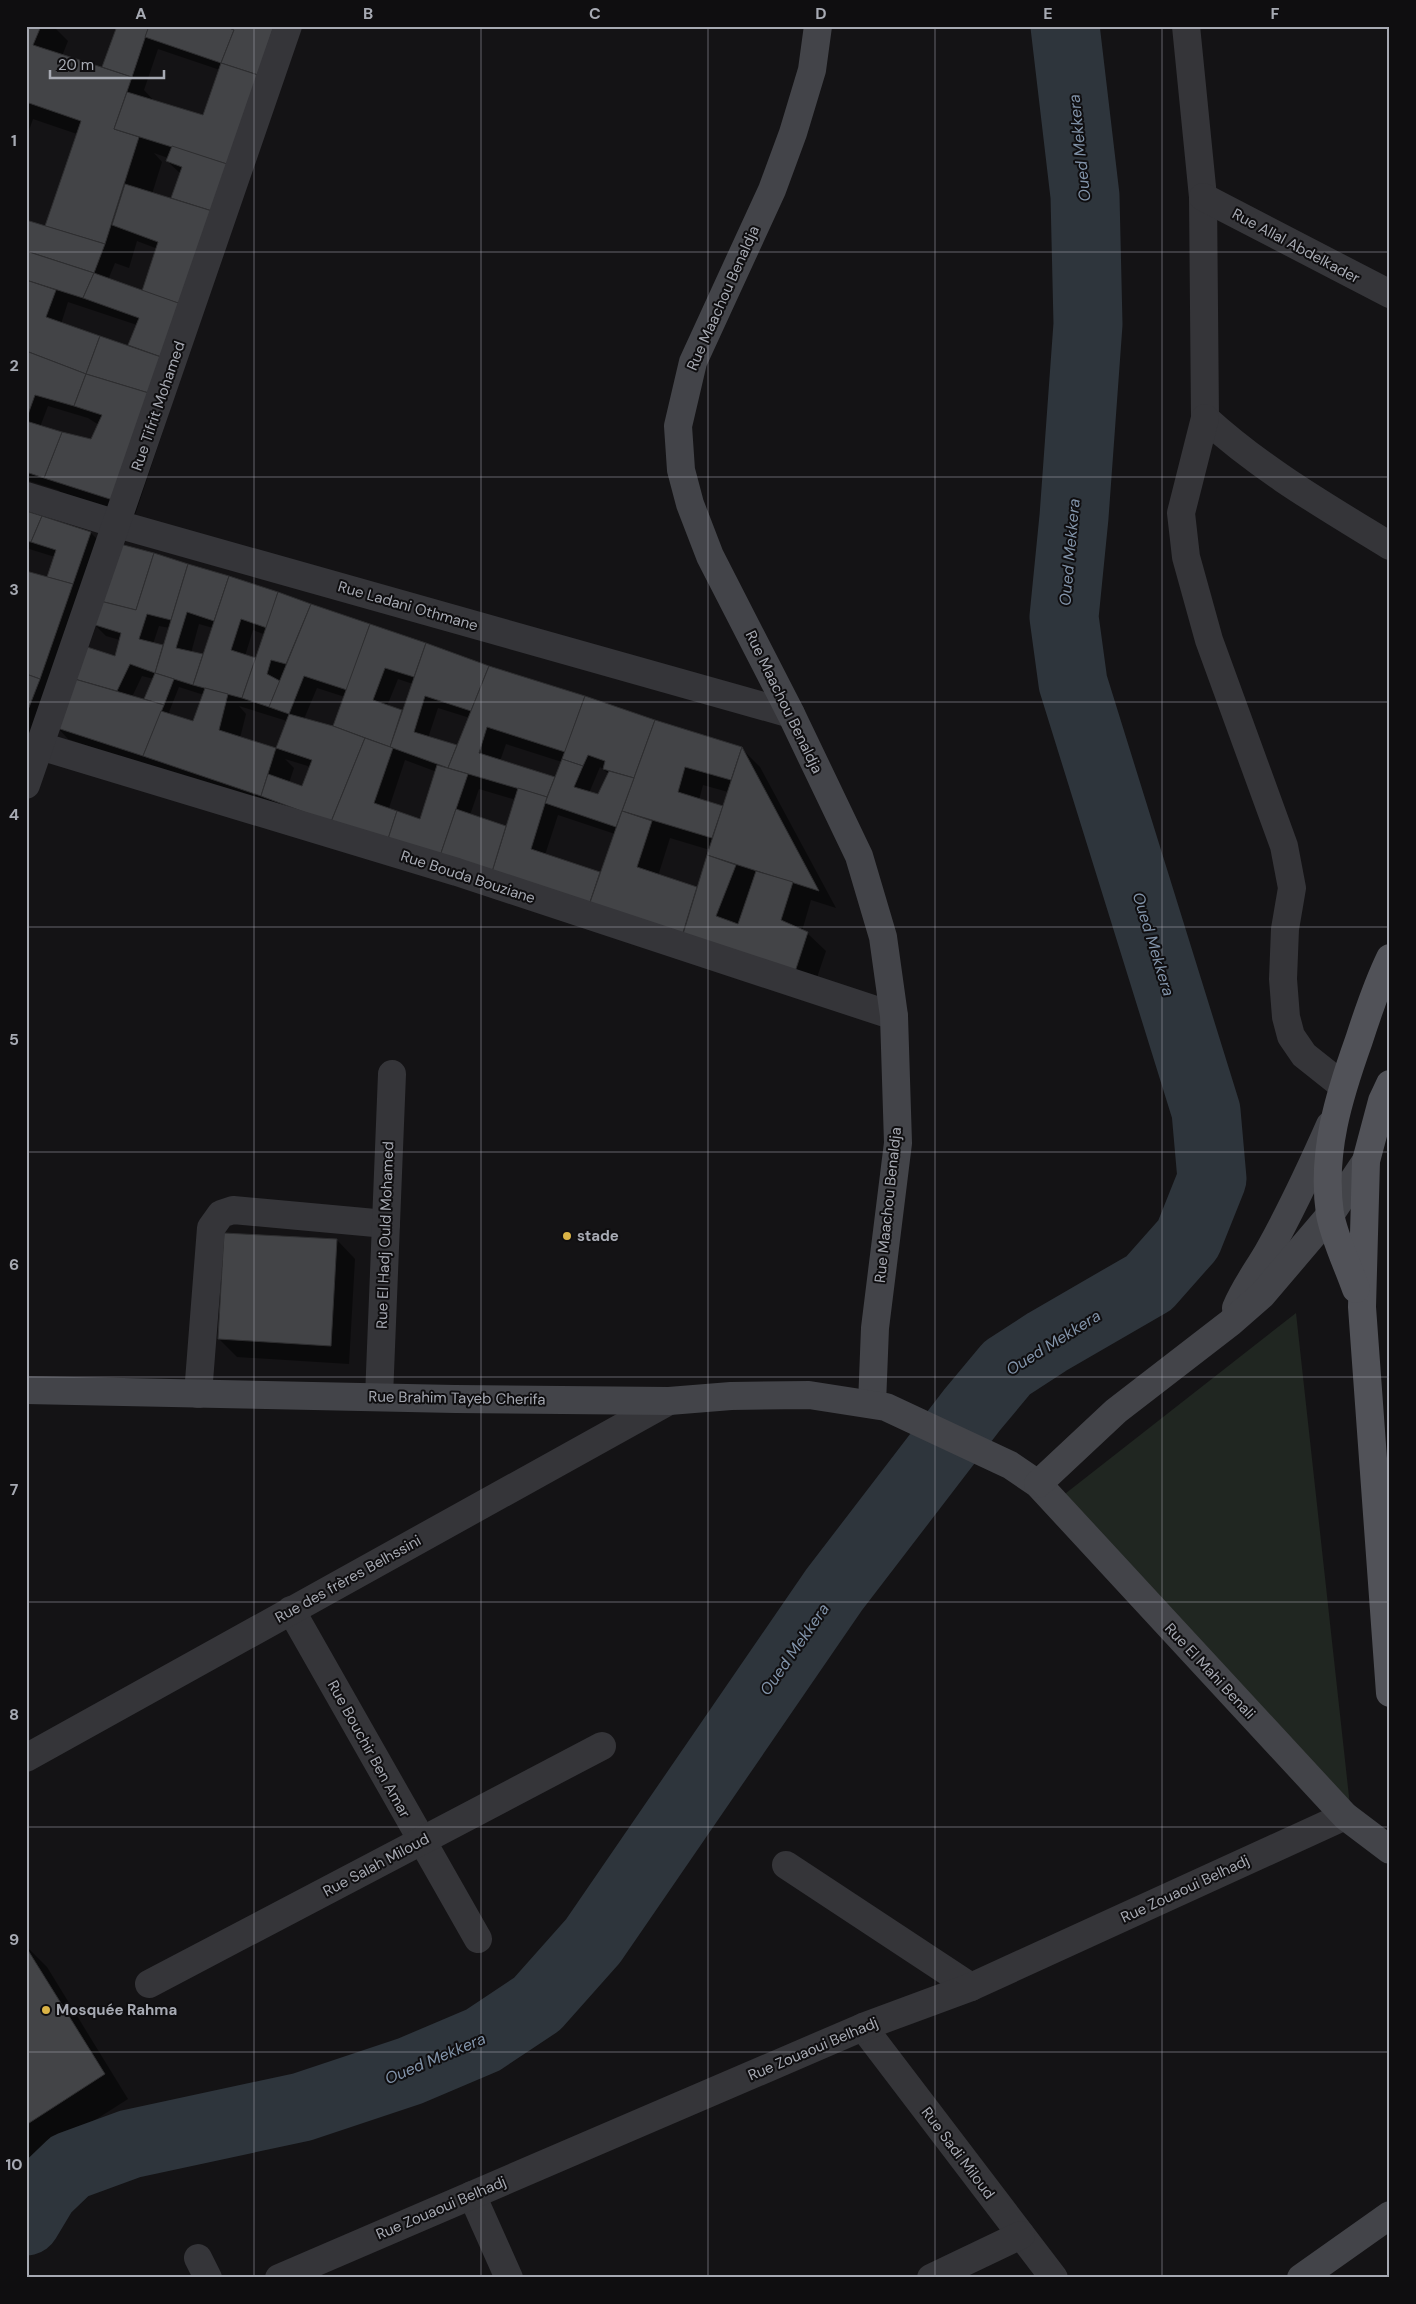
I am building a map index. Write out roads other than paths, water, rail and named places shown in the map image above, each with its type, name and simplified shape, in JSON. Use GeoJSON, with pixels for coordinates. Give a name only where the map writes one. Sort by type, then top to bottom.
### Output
{"type":"FeatureCollection","features":[{"type":"Feature","properties":{"kind":"main road","name":"Rue Maachou Benaldja"},"geometry":{"type":"LineString","coordinates":[[818,26],[812,70],[793,133],[772,190],[693,362],[678,426],[681,470],[690,504],[710,556],[791,714],[859,856],[883,937],[894,1016],[898,1143],[874,1328],[879,1405]]}},
{"type":"Feature","properties":{"kind":"main road"},"geometry":{"type":"LineString","coordinates":[[1362,1307],[1330,1215],[1328,1162],[1335,1114],[1343,1086],[1379,981],[1390,958]]}},
{"type":"Feature","properties":{"kind":"main road"},"geometry":{"type":"LineString","coordinates":[[1390,1084],[1382,1101],[1366,1161],[1362,1307],[1390,1693]]}},
{"type":"Feature","properties":{"kind":"main road"},"geometry":{"type":"LineString","coordinates":[[1230,1323],[1242,1291],[1267,1253],[1298,1195],[1335,1114]]}},
{"type":"Feature","properties":{"kind":"main road"},"geometry":{"type":"LineString","coordinates":[[1038,1484],[1116,1411],[1230,1323],[1262,1295],[1330,1215],[1366,1161]]}},
{"type":"Feature","properties":{"kind":"main road","name":"Rue Brahim Tayeb Cherifa"},"geometry":{"type":"LineString","coordinates":[[26,1390],[669,1401],[731,1396],[809,1395],[879,1405],[1010,1465]]}},
{"type":"Feature","properties":{"kind":"main road","name":"Rue El Mahi Benali"},"geometry":{"type":"LineString","coordinates":[[1010,1465],[1038,1484],[1345,1816],[1390,1850]]}},
{"type":"Feature","properties":{"kind":"main road"},"geometry":{"type":"LineString","coordinates":[[1301,2278],[1390,2215]]}},
{"type":"Feature","properties":{"kind":"street","name":"Rue Tifrit Mohamed"},"geometry":{"type":"LineString","coordinates":[[26,785],[288,26]]}},
{"type":"Feature","properties":{"kind":"street"},"geometry":{"type":"LineString","coordinates":[[1186,26],[1203,197],[1205,418],[1182,513],[1186,557],[1209,640],[1284,846],[1292,888],[1285,929],[1283,979],[1286,1017],[1291,1036],[1304,1055],[1343,1086]]}},
{"type":"Feature","properties":{"kind":"street","name":"Rue Allal Abdelkader"},"geometry":{"type":"LineString","coordinates":[[1203,197],[1390,294]]}},
{"type":"Feature","properties":{"kind":"street"},"geometry":{"type":"LineString","coordinates":[[1205,418],[1239,449],[1277,477],[1390,546]]}},
{"type":"Feature","properties":{"kind":"street","name":"Rue Ladani Othmane"},"geometry":{"type":"LineString","coordinates":[[26,496],[117,524],[791,714]]}},
{"type":"Feature","properties":{"kind":"street","name":"Rue Bouda Bouziane"},"geometry":{"type":"LineString","coordinates":[[40,746],[457,872],[894,1016]]}},
{"type":"Feature","properties":{"kind":"street","name":"Rue El Hadj Ould Mohamed"},"geometry":{"type":"LineString","coordinates":[[379,1397],[392,1074]]}},
{"type":"Feature","properties":{"kind":"street"},"geometry":{"type":"LineString","coordinates":[[198,1394],[211,1228],[221,1214],[233,1210],[386,1224]]}},
{"type":"Feature","properties":{"kind":"street","name":"Rue des frères Belhssini"},"geometry":{"type":"LineString","coordinates":[[26,1758],[669,1401]]}},
{"type":"Feature","properties":{"kind":"street","name":"Rue Bouchir Ben Amar"},"geometry":{"type":"LineString","coordinates":[[291,1610],[478,1939]]}},
{"type":"Feature","properties":{"kind":"street","name":"Rue Salah Miloud"},"geometry":{"type":"LineString","coordinates":[[149,1984],[602,1746]]}},
{"type":"Feature","properties":{"kind":"street","name":"Rue Zouaoui Belhadj"},"geometry":{"type":"LineString","coordinates":[[279,2278],[863,2027],[971,1987],[1345,1816]]}},
{"type":"Feature","properties":{"kind":"street"},"geometry":{"type":"LineString","coordinates":[[786,1865],[971,1987]]}},
{"type":"Feature","properties":{"kind":"street","name":"Rue Sadi Miloud"},"geometry":{"type":"LineString","coordinates":[[863,2027],[1054,2278]]}},
{"type":"Feature","properties":{"kind":"street"},"geometry":{"type":"LineString","coordinates":[[472,2195],[510,2278]]}},
{"type":"Feature","properties":{"kind":"street"},"geometry":{"type":"LineString","coordinates":[[931,2278],[1021,2236]]}},
{"type":"Feature","properties":{"kind":"waterway","name":"Oued Mekkera"},"geometry":{"type":"LineString","coordinates":[[26,2221],[44,2191],[70,2166],[130,2144],[302,2107],[410,2071],[483,2040],[537,2004],[593,1941],[834,1590],[972,1410],[1007,1368],[1047,1342],[1149,1283],[1188,1239],[1212,1179],[1206,1111],[1073,683],[1064,617],[1074,517],[1088,324],[1085,196],[1065,26]]}},
{"type":"Feature","properties":{"kind":"place","name":"stade"},"geometry":{"type":"Point","coordinates":[567,1236]}},
{"type":"Feature","properties":{"kind":"place","name":"Mosquée Rahma"},"geometry":{"type":"Point","coordinates":[46,2010]}}]}
